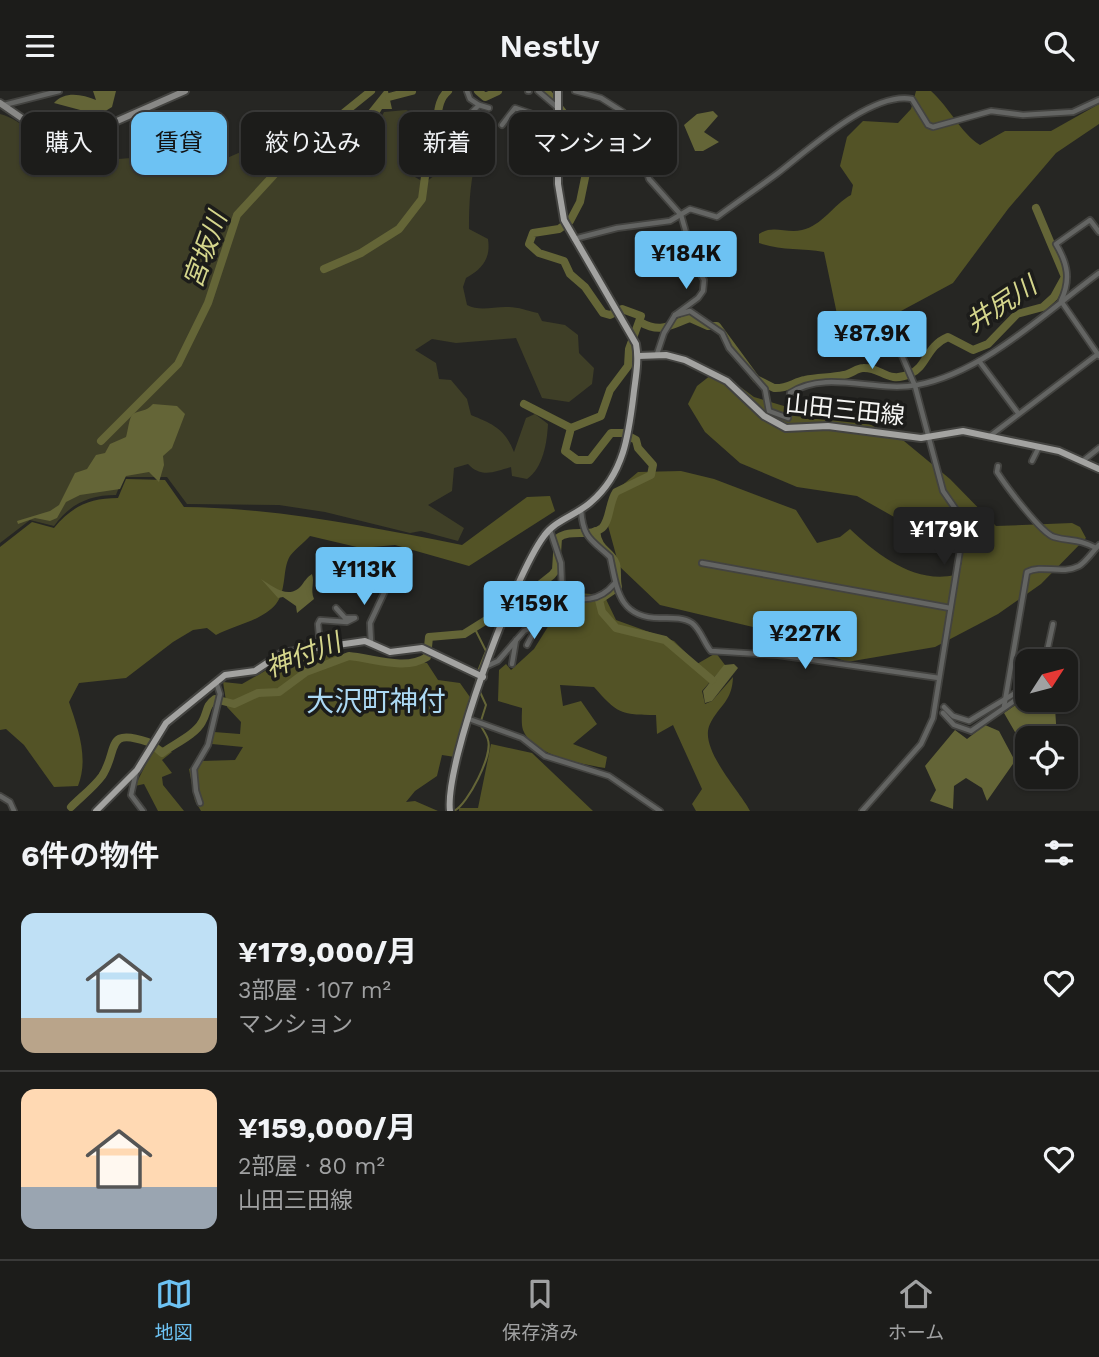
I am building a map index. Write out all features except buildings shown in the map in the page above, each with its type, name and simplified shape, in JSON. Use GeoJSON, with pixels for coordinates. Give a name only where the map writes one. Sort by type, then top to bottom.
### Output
{"type":"FeatureCollection","features":[{"type":"Feature","properties":{"kind":"main road"},"geometry":{"type":"LineString","coordinates":[[558,94],[558,112]]}},
{"type":"Feature","properties":{"kind":"main road"},"geometry":{"type":"LineString","coordinates":[[450,810],[452,770],[478,691],[479,676],[487,666],[512,600],[550,529],[581,510],[597,496],[619,466],[628,442],[638,356],[634,340],[568,228],[560,175]]}},
{"type":"Feature","properties":{"kind":"main road","name":"山田三田線"},"geometry":{"type":"LineString","coordinates":[[638,356],[676,356],[727,381],[764,416],[786,428],[828,426],[928,437],[956,430],[1039,447],[1084,460],[1099,468]]}},
{"type":"Feature","properties":{"kind":"main road"},"geometry":{"type":"LineString","coordinates":[[96,811],[137,770],[166,723],[230,672],[255,671],[282,653],[361,641],[390,652],[415,647],[427,650],[479,676]]}},
{"type":"Feature","properties":{"kind":"street"},"geometry":{"type":"LineString","coordinates":[[2,104],[59,91]]}},
{"type":"Feature","properties":{"kind":"street"},"geometry":{"type":"LineString","coordinates":[[2,104],[55,141],[108,125],[185,91]]}},
{"type":"Feature","properties":{"kind":"street"},"geometry":{"type":"LineString","coordinates":[[467,91],[470,99],[488,108]]}},
{"type":"Feature","properties":{"kind":"street"},"geometry":{"type":"LineString","coordinates":[[538,91],[558,112]]}},
{"type":"Feature","properties":{"kind":"street"},"geometry":{"type":"LineString","coordinates":[[575,91],[601,98],[623,112],[635,130],[649,179],[681,215],[705,285],[698,297],[675,315],[664,333],[657,354]]}},
{"type":"Feature","properties":{"kind":"street"},"geometry":{"type":"LineString","coordinates":[[573,239],[617,228],[670,221],[690,209],[717,217],[838,124],[866,109],[894,99],[912,99],[928,125],[933,127],[991,111],[1043,116],[1073,112],[1099,100]]}},
{"type":"Feature","properties":{"kind":"street"},"geometry":{"type":"LineString","coordinates":[[472,112],[479,105]]}},
{"type":"Feature","properties":{"kind":"street"},"geometry":{"type":"LineString","coordinates":[[502,125],[508,112],[515,108],[526,112]]}},
{"type":"Feature","properties":{"kind":"street"},"geometry":{"type":"LineString","coordinates":[[1061,301],[1069,285],[1065,260],[1056,244],[1090,220],[1099,232]]}},
{"type":"Feature","properties":{"kind":"street"},"geometry":{"type":"LineString","coordinates":[[675,315],[690,311],[717,328],[755,381],[765,389],[769,411],[783,419],[788,418],[790,393],[806,383],[915,386],[947,376],[979,361],[1099,273]]}},
{"type":"Feature","properties":{"kind":"street"},"geometry":{"type":"LineString","coordinates":[[990,436],[1099,355],[1061,301]]}},
{"type":"Feature","properties":{"kind":"street"},"geometry":{"type":"LineString","coordinates":[[862,811],[921,744],[933,718],[963,531],[959,514],[943,491],[915,386],[900,351],[904,322]]}},
{"type":"Feature","properties":{"kind":"street"},"geometry":{"type":"LineString","coordinates":[[979,361],[1018,413]]}},
{"type":"Feature","properties":{"kind":"street"},"geometry":{"type":"LineString","coordinates":[[1032,461],[1039,447]]}},
{"type":"Feature","properties":{"kind":"street"},"geometry":{"type":"LineString","coordinates":[[1084,460],[1099,448]]}},
{"type":"Feature","properties":{"kind":"street"},"geometry":{"type":"LineString","coordinates":[[998,466],[997,472],[1010,492],[1027,508],[1033,522],[1052,537],[1079,538],[1098,546],[1080,566],[1063,571],[1034,568],[1027,572],[1004,705]]}},
{"type":"Feature","properties":{"kind":"street"},"geometry":{"type":"LineString","coordinates":[[581,510],[590,540],[610,557],[615,593],[640,614],[692,623],[715,653],[778,655],[939,678]]}},
{"type":"Feature","properties":{"kind":"street"},"geometry":{"type":"LineString","coordinates":[[527,645],[537,625],[562,590],[561,563],[550,529]]}},
{"type":"Feature","properties":{"kind":"street"},"geometry":{"type":"LineString","coordinates":[[702,563],[950,608]]}},
{"type":"Feature","properties":{"kind":"street"},"geometry":{"type":"LineString","coordinates":[[371,643],[370,624],[391,578]]}},
{"type":"Feature","properties":{"kind":"street"},"geometry":{"type":"LineString","coordinates":[[562,590],[570,598],[583,600],[605,594],[614,584]]}},
{"type":"Feature","properties":{"kind":"street"},"geometry":{"type":"LineString","coordinates":[[320,646],[320,620],[347,622],[355,618],[345,618],[335,608]]}},
{"type":"Feature","properties":{"kind":"street"},"geometry":{"type":"LineString","coordinates":[[1048,649],[1053,624]]}},
{"type":"Feature","properties":{"kind":"street"},"geometry":{"type":"LineString","coordinates":[[487,666],[498,661],[516,639],[537,625]]}},
{"type":"Feature","properties":{"kind":"street"},"geometry":{"type":"LineString","coordinates":[[512,664],[516,639]]}},
{"type":"Feature","properties":{"kind":"street"},"geometry":{"type":"LineString","coordinates":[[200,803],[194,769],[208,745],[220,694],[216,682]]}},
{"type":"Feature","properties":{"kind":"street"},"geometry":{"type":"LineString","coordinates":[[953,729],[971,731],[1015,696]]}},
{"type":"Feature","properties":{"kind":"street"},"geometry":{"type":"LineString","coordinates":[[971,731],[954,725],[943,710],[970,721],[1015,699]]}},
{"type":"Feature","properties":{"kind":"street"},"geometry":{"type":"LineString","coordinates":[[469,719],[522,738],[545,757],[609,776],[660,811]]}},
{"type":"Feature","properties":{"kind":"street"},"geometry":{"type":"LineString","coordinates":[[137,770],[131,795],[144,811]]}},
{"type":"Feature","properties":{"kind":"street"},"geometry":{"type":"LineString","coordinates":[[0,796],[10,802],[14,811]]}},
{"type":"Feature","properties":{"kind":"shaded area"},"geometry":{"type":"Polygon","coordinates":[[[93,91],[116,91],[112,107],[104,112],[88,112],[54,103],[58,99],[73,95],[96,100],[93,91]]]}},
{"type":"Feature","properties":{"kind":"shaded area"},"geometry":{"type":"Polygon","coordinates":[[[384,91],[388,91],[392,109],[366,112],[384,91]]]}},
{"type":"Feature","properties":{"kind":"shaded area"},"geometry":{"type":"Polygon","coordinates":[[[916,91],[931,91],[980,145],[1005,131],[1051,131],[1099,104],[1099,124],[1056,153],[1008,209],[953,283],[862,332],[838,319],[824,252],[767,246],[759,243],[759,234],[775,229],[796,231],[809,228],[851,195],[853,185],[840,166],[847,137],[863,121],[898,123],[911,109],[916,91]]]}},
{"type":"Feature","properties":{"kind":"shaded area"},"geometry":{"type":"Polygon","coordinates":[[[406,110],[412,112],[399,112],[399,175],[412,175],[425,183],[435,175],[473,175],[469,229],[488,239],[489,246],[484,263],[466,278],[463,287],[467,305],[477,308],[519,308],[538,313],[542,321],[565,325],[578,335],[579,353],[594,368],[592,384],[569,402],[542,398],[516,338],[456,343],[432,339],[415,350],[436,363],[439,379],[451,380],[467,399],[471,415],[497,428],[507,438],[514,452],[526,418],[535,414],[548,424],[543,455],[532,474],[527,479],[512,476],[511,467],[489,473],[473,469],[468,464],[454,468],[452,491],[428,505],[464,528],[458,541],[421,531],[410,533],[325,512],[279,505],[187,504],[167,477],[123,477],[116,495],[81,502],[54,526],[30,520],[0,543],[0,114],[21,125],[21,175],[117,175],[117,157],[118,159],[131,158],[131,175],[227,175],[227,158],[241,152],[241,175],[385,175],[384,112],[406,110]]]}},
{"type":"Feature","properties":{"kind":"shaded area"},"geometry":{"type":"Polygon","coordinates":[[[713,111],[718,116],[704,132],[719,142],[703,151],[695,151],[684,125],[697,114],[713,111]]]}},
{"type":"Feature","properties":{"kind":"shaded area"},"geometry":{"type":"Polygon","coordinates":[[[711,375],[735,383],[754,397],[821,417],[865,422],[904,441],[950,479],[996,526],[1072,523],[1080,527],[1086,538],[1041,584],[998,614],[935,647],[847,662],[753,627],[660,605],[619,566],[607,522],[613,493],[638,472],[681,471],[714,479],[796,510],[817,543],[840,537],[850,529],[885,557],[911,571],[940,577],[955,575],[962,563],[956,552],[857,496],[797,487],[740,463],[705,432],[688,404],[697,386],[711,375]]]}},
{"type":"Feature","properties":{"kind":"shaded area"},"geometry":{"type":"Polygon","coordinates":[[[153,404],[177,406],[185,414],[172,448],[163,456],[164,465],[159,482],[149,472],[126,476],[120,489],[80,495],[66,502],[57,518],[50,521],[35,518],[18,524],[17,521],[50,511],[59,505],[75,473],[87,469],[96,455],[105,453],[110,444],[126,437],[132,416],[153,404]]]}},
{"type":"Feature","properties":{"kind":"shaded area"},"geometry":{"type":"Polygon","coordinates":[[[126,479],[165,480],[184,507],[289,515],[462,545],[527,497],[550,496],[555,511],[469,566],[395,545],[361,548],[310,536],[290,556],[279,598],[263,615],[216,635],[207,628],[193,630],[126,678],[79,683],[69,702],[81,744],[81,775],[78,786],[54,787],[24,745],[6,729],[0,730],[0,547],[32,522],[54,528],[82,505],[118,498],[126,479]]]}},
{"type":"Feature","properties":{"kind":"shaded area"},"geometry":{"type":"Polygon","coordinates":[[[312,574],[314,599],[297,613],[296,606],[283,597],[278,598],[261,579],[281,590],[291,592],[312,574]]]}},
{"type":"Feature","properties":{"kind":"shaded area"},"geometry":{"type":"Polygon","coordinates":[[[565,592],[604,595],[616,620],[674,641],[697,664],[716,653],[725,665],[702,691],[705,704],[712,701],[733,677],[728,698],[710,724],[710,745],[722,769],[750,811],[696,811],[692,804],[702,789],[673,725],[657,734],[656,715],[620,711],[594,687],[560,685],[563,706],[581,701],[597,724],[573,744],[607,757],[605,768],[559,757],[528,739],[522,728],[522,708],[498,701],[499,670],[506,664],[511,670],[534,649],[554,617],[576,607],[565,592]]]}},
{"type":"Feature","properties":{"kind":"shaded area"},"geometry":{"type":"Polygon","coordinates":[[[320,649],[325,655],[427,663],[438,680],[460,683],[472,700],[455,757],[442,755],[437,776],[415,791],[406,802],[415,801],[438,811],[201,811],[195,801],[189,769],[201,761],[235,760],[243,747],[212,744],[214,732],[240,734],[241,722],[227,707],[223,682],[242,684],[291,656],[313,656],[314,650],[320,649]]]}},
{"type":"Feature","properties":{"kind":"shaded area"},"geometry":{"type":"Polygon","coordinates":[[[734,664],[738,668],[712,701],[705,703],[703,691],[724,665],[734,664]]]}},
{"type":"Feature","properties":{"kind":"shaded area"},"geometry":{"type":"Polygon","coordinates":[[[1015,705],[1015,712],[1055,712],[1056,726],[1015,726],[1015,732],[1004,713],[1015,705]]]}},
{"type":"Feature","properties":{"kind":"shaded area"},"geometry":{"type":"Polygon","coordinates":[[[985,725],[999,731],[1015,761],[987,801],[982,788],[966,778],[954,786],[953,809],[930,801],[936,790],[925,766],[955,730],[967,739],[985,725]]]}},
{"type":"Feature","properties":{"kind":"shaded area"},"geometry":{"type":"Polygon","coordinates":[[[156,744],[172,752],[162,760],[172,773],[162,777],[163,785],[184,811],[158,811],[144,784],[135,786],[156,744]]]}},
{"type":"Feature","properties":{"kind":"shaded area"},"geometry":{"type":"Polygon","coordinates":[[[491,744],[532,753],[593,811],[459,811],[459,808],[478,808],[491,744]]]}},
{"type":"Feature","properties":{"kind":"waterway","name":"宮坂川"},"geometry":{"type":"LineString","coordinates":[[101,441],[178,364],[208,303],[237,215],[294,153],[371,91]]}},
{"type":"Feature","properties":{"kind":"waterway"},"geometry":{"type":"LineString","coordinates":[[389,97],[412,91]]}},
{"type":"Feature","properties":{"kind":"waterway"},"geometry":{"type":"LineString","coordinates":[[438,112],[448,91]]}},
{"type":"Feature","properties":{"kind":"waterway"},"geometry":{"type":"LineString","coordinates":[[478,91],[485,97],[498,91]]}},
{"type":"Feature","properties":{"kind":"waterway"},"geometry":{"type":"LineString","coordinates":[[154,746],[162,753],[189,735],[199,727],[208,707],[215,699],[234,704],[258,693],[279,692],[306,672],[349,656],[389,663],[409,663],[427,657],[429,637],[464,634],[488,619],[501,596],[528,594],[552,575],[556,570],[558,538],[602,528],[607,521],[616,492],[651,475],[653,465],[638,448],[636,440],[623,433],[611,433],[590,460],[577,460],[565,451],[571,428],[601,416],[610,390],[628,366],[629,349],[641,316],[622,309],[610,315],[603,313],[585,287],[570,274],[564,261],[539,253],[529,244],[533,233],[559,229],[570,221],[580,202],[586,173],[602,141],[598,128],[566,116],[546,91]]}},
{"type":"Feature","properties":{"kind":"waterway"},"geometry":{"type":"LineString","coordinates":[[324,269],[361,253],[399,229],[422,199],[425,175]]}},
{"type":"Feature","properties":{"kind":"waterway","name":"井尻川"},"geometry":{"type":"LineString","coordinates":[[640,322],[660,328],[690,318],[708,326],[717,326],[756,379],[774,388],[810,379],[844,375],[863,368],[902,377],[916,371],[935,346],[948,337],[973,350],[988,344],[1017,314],[1043,307],[1054,297],[1065,277],[1036,208]]}},
{"type":"Feature","properties":{"kind":"waterway"},"geometry":{"type":"LineString","coordinates":[[524,404],[571,428]]}},
{"type":"Feature","properties":{"kind":"waterway"},"geometry":{"type":"LineString","coordinates":[[596,531],[599,543],[614,559],[617,569],[618,587],[599,600],[602,612],[616,628],[665,640],[712,680]]}},
{"type":"Feature","properties":{"kind":"waterway"},"geometry":{"type":"LineString","coordinates":[[474,627],[486,651],[478,671]]}},
{"type":"Feature","properties":{"kind":"waterway"},"geometry":{"type":"LineString","coordinates":[[476,676],[476,688]]}},
{"type":"Feature","properties":{"kind":"waterway"},"geometry":{"type":"LineString","coordinates":[[454,811],[460,807],[472,789],[489,747],[480,724],[486,705],[480,692]]}},
{"type":"Feature","properties":{"kind":"waterway","name":"神付川"},"geometry":{"type":"LineString","coordinates":[[71,807],[102,776],[119,739],[125,737],[148,742]]}},
{"type":"Feature","properties":{"kind":"district","name":"大沢町神付"},"geometry":{"type":"Point","coordinates":[376,701]}}]}
